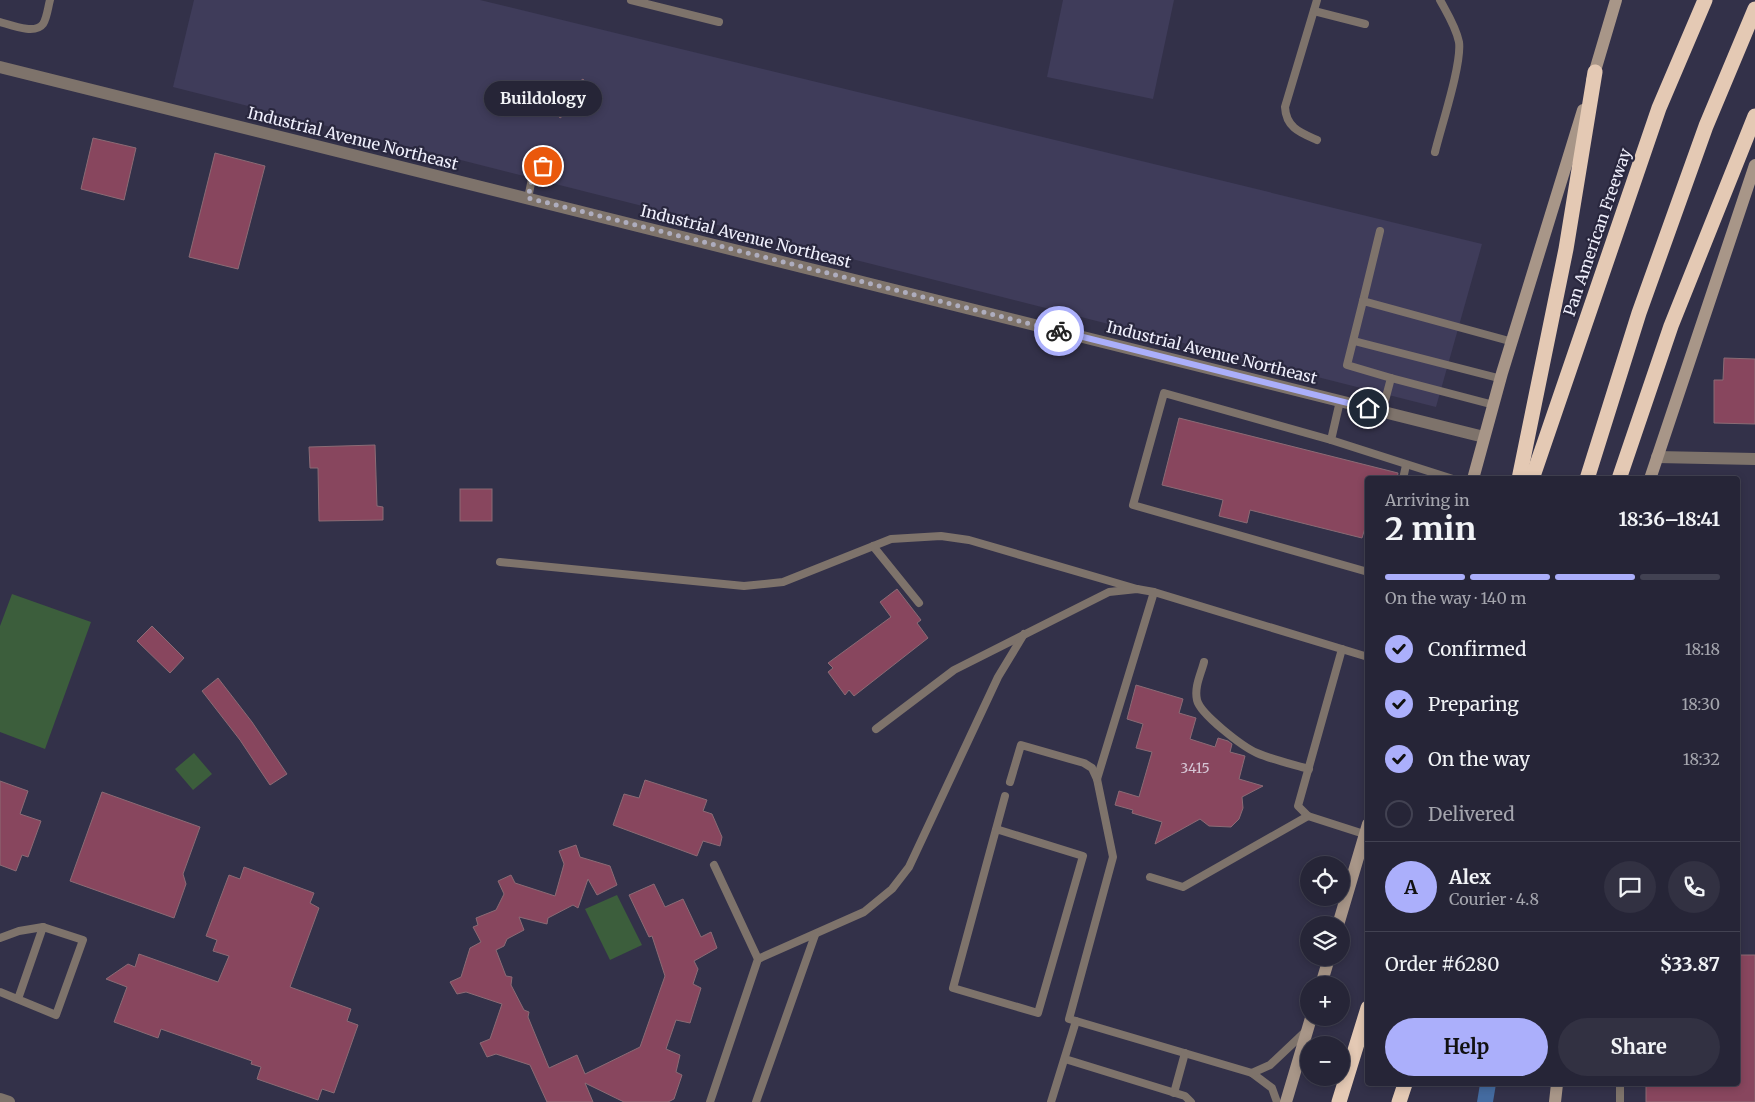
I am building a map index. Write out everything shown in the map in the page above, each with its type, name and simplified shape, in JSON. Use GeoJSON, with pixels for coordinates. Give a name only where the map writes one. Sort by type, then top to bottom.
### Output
{"type":"FeatureCollection","features":[{"type":"Feature","properties":{"kind":"highway","name":"Pan American Freeway"},"geometry":{"type":"LineString","coordinates":[[1533,476],[1659,108],[1705,0]]}},
{"type":"Feature","properties":{"kind":"highway"},"geometry":{"type":"LineString","coordinates":[[1588,476],[1639,314],[1706,126],[1755,9]]}},
{"type":"Feature","properties":{"kind":"highway"},"geometry":{"type":"LineString","coordinates":[[1520,476],[1566,249],[1595,72]]}},
{"type":"Feature","properties":{"kind":"highway"},"geometry":{"type":"LineString","coordinates":[[1620,476],[1671,326],[1755,116]]}},
{"type":"Feature","properties":{"kind":"highway"},"geometry":{"type":"LineString","coordinates":[[1339,1102],[1365,1018]]}},
{"type":"Feature","properties":{"kind":"highway"},"geometry":{"type":"LineString","coordinates":[[1400,1102],[1404,1086]]}},
{"type":"Feature","properties":{"kind":"main road"},"geometry":{"type":"LineString","coordinates":[[1474,476],[1616,0]]}},
{"type":"Feature","properties":{"kind":"main road"},"geometry":{"type":"LineString","coordinates":[[1651,476],[1755,165]]}},
{"type":"Feature","properties":{"kind":"main road"},"geometry":{"type":"LineString","coordinates":[[1341,916],[1365,832]]}},
{"type":"Feature","properties":{"kind":"main road"},"geometry":{"type":"LineString","coordinates":[[1286,1102],[1309,1026]]}},
{"type":"Feature","properties":{"kind":"main road"},"geometry":{"type":"LineString","coordinates":[[1555,1102],[1557,1086]]}},
{"type":"Feature","properties":{"kind":"main road"},"geometry":{"type":"LineString","coordinates":[[1562,1086],[1562,1102]]}},
{"type":"Feature","properties":{"kind":"street","name":"Industrial Avenue Northeast"},"geometry":{"type":"LineString","coordinates":[[0,67],[1484,437]]}},
{"type":"Feature","properties":{"kind":"street"},"geometry":{"type":"LineString","coordinates":[[1657,456],[1755,459]]}},
{"type":"Feature","properties":{"kind":"street"},"geometry":{"type":"LineString","coordinates":[[0,1099],[9,1102]]}},
{"type":"Feature","properties":{"kind":"lane"},"geometry":{"type":"LineString","coordinates":[[0,22],[25,28],[38,28],[44,23],[50,0]]}},
{"type":"Feature","properties":{"kind":"lane"},"geometry":{"type":"LineString","coordinates":[[631,0],[719,22]]}},
{"type":"Feature","properties":{"kind":"lane"},"geometry":{"type":"LineString","coordinates":[[1317,0],[1285,107],[1292,127],[1318,140]]}},
{"type":"Feature","properties":{"kind":"lane"},"geometry":{"type":"LineString","coordinates":[[1435,152],[1459,55],[1457,36],[1451,19],[1440,0]]}},
{"type":"Feature","properties":{"kind":"lane"},"geometry":{"type":"LineString","coordinates":[[1314,10],[1365,24]]}},
{"type":"Feature","properties":{"kind":"lane"},"geometry":{"type":"LineString","coordinates":[[528,198],[535,164],[543,166]]}},
{"type":"Feature","properties":{"kind":"lane"},"geometry":{"type":"LineString","coordinates":[[1380,231],[1347,365],[1494,405]]}},
{"type":"Feature","properties":{"kind":"lane"},"geometry":{"type":"LineString","coordinates":[[1363,301],[1513,342]]}},
{"type":"Feature","properties":{"kind":"lane"},"geometry":{"type":"LineString","coordinates":[[1354,341],[1502,379]]}},
{"type":"Feature","properties":{"kind":"lane"},"geometry":{"type":"LineString","coordinates":[[1382,412],[1392,378]]}},
{"type":"Feature","properties":{"kind":"lane"},"geometry":{"type":"LineString","coordinates":[[1365,571],[1133,505],[1164,393],[1331,440],[1442,476]]}},
{"type":"Feature","properties":{"kind":"lane"},"geometry":{"type":"LineString","coordinates":[[1331,440],[1340,401]]}},
{"type":"Feature","properties":{"kind":"lane"},"geometry":{"type":"LineString","coordinates":[[1404,476],[1406,465]]}},
{"type":"Feature","properties":{"kind":"lane"},"geometry":{"type":"LineString","coordinates":[[500,562],[744,586],[783,582],[891,539],[941,536],[969,540],[1137,589],[1154,592],[1365,656]]}},
{"type":"Feature","properties":{"kind":"lane"},"geometry":{"type":"LineString","coordinates":[[873,546],[920,603]]}},
{"type":"Feature","properties":{"kind":"lane"},"geometry":{"type":"LineString","coordinates":[[876,729],[954,670],[1109,592],[1137,589]]}},
{"type":"Feature","properties":{"kind":"lane"},"geometry":{"type":"LineString","coordinates":[[1097,779],[1154,592]]}},
{"type":"Feature","properties":{"kind":"lane"},"geometry":{"type":"LineString","coordinates":[[758,959],[864,912],[892,889],[909,867],[998,677],[1024,634]]}},
{"type":"Feature","properties":{"kind":"lane"},"geometry":{"type":"LineString","coordinates":[[1342,649],[1298,806],[1308,816],[1365,829]]}},
{"type":"Feature","properties":{"kind":"lane"},"geometry":{"type":"LineString","coordinates":[[1204,662],[1196,697],[1199,706],[1213,722],[1256,753],[1308,769]]}},
{"type":"Feature","properties":{"kind":"lane"},"geometry":{"type":"LineString","coordinates":[[1010,782],[1021,745],[1084,763],[1092,768],[1097,779],[1113,857],[1069,1019],[1252,1073],[1272,1088],[1277,1102]]}},
{"type":"Feature","properties":{"kind":"lane"},"geometry":{"type":"LineString","coordinates":[[996,829],[1084,856],[1038,1012],[953,988],[996,829],[1005,796]]}},
{"type":"Feature","properties":{"kind":"lane"},"geometry":{"type":"LineString","coordinates":[[1150,877],[1183,887],[1308,816]]}},
{"type":"Feature","properties":{"kind":"lane"},"geometry":{"type":"LineString","coordinates":[[710,1102],[758,959],[714,865]]}},
{"type":"Feature","properties":{"kind":"lane"},"geometry":{"type":"LineString","coordinates":[[18,999],[44,927]]}},
{"type":"Feature","properties":{"kind":"lane"},"geometry":{"type":"LineString","coordinates":[[0,938],[19,931],[44,927],[83,940],[56,1015],[0,992]]}},
{"type":"Feature","properties":{"kind":"lane"},"geometry":{"type":"LineString","coordinates":[[756,1102],[815,935]]}},
{"type":"Feature","properties":{"kind":"lane"},"geometry":{"type":"LineString","coordinates":[[1051,1102],[1076,1021]]}},
{"type":"Feature","properties":{"kind":"lane"},"geometry":{"type":"LineString","coordinates":[[1252,1073],[1270,1065],[1307,1026]]}},
{"type":"Feature","properties":{"kind":"lane"},"geometry":{"type":"LineString","coordinates":[[1174,1093],[1185,1053]]}},
{"type":"Feature","properties":{"kind":"lane"},"geometry":{"type":"LineString","coordinates":[[1065,1059],[1185,1096],[1191,1102]]}},
{"type":"Feature","properties":{"kind":"lane"},"geometry":{"type":"LineString","coordinates":[[1620,1086],[1620,1102]]}},
{"type":"Feature","properties":{"kind":"shaded area"},"geometry":{"type":"Polygon","coordinates":[[[194,0],[480,0],[1482,244],[1436,407],[173,87],[194,0]]]}},
{"type":"Feature","properties":{"kind":"shaded area"},"geometry":{"type":"Polygon","coordinates":[[[1063,0],[1174,0],[1153,99],[1047,77],[1063,0]]]}},
{"type":"Feature","properties":{"kind":"green space"},"geometry":{"type":"Polygon","coordinates":[[[12,594],[91,622],[45,749],[0,732],[0,626],[12,594]]]}},
{"type":"Feature","properties":{"kind":"green space"},"geometry":{"type":"Polygon","coordinates":[[[194,753],[212,774],[193,790],[175,769],[194,753]]]}},
{"type":"Feature","properties":{"kind":"green space"},"geometry":{"type":"Polygon","coordinates":[[[617,895],[642,945],[610,960],[585,909],[617,895]]]}},
{"type":"Feature","properties":{"kind":"water"},"geometry":{"type":"Polygon","coordinates":[[[1480,1086],[1496,1086],[1493,1102],[1477,1102],[1480,1086]]]}},
{"type":"Feature","properties":{"kind":"building"},"geometry":{"type":"Polygon","coordinates":[[[583,79],[594,93],[560,118],[550,103],[583,79]]]}},
{"type":"Feature","properties":{"kind":"building"},"geometry":{"type":"Polygon","coordinates":[[[93,138],[136,148],[124,200],[81,189],[93,138]]]}},
{"type":"Feature","properties":{"kind":"building"},"geometry":{"type":"Polygon","coordinates":[[[215,153],[265,166],[238,269],[189,257],[215,153]]]}},
{"type":"Feature","properties":{"kind":"building"},"geometry":{"type":"Polygon","coordinates":[[[1724,358],[1755,359],[1755,424],[1714,423],[1714,380],[1723,380],[1724,358]]]}},
{"type":"Feature","properties":{"kind":"building"},"geometry":{"type":"Polygon","coordinates":[[[1179,418],[1398,473],[1398,476],[1365,476],[1365,528],[1362,538],[1250,510],[1247,523],[1219,516],[1223,500],[1162,485],[1179,418]]]}},
{"type":"Feature","properties":{"kind":"building"},"geometry":{"type":"Polygon","coordinates":[[[375,445],[377,506],[383,507],[383,520],[319,521],[318,468],[310,468],[309,447],[375,445]]]}},
{"type":"Feature","properties":{"kind":"building"},"geometry":{"type":"Polygon","coordinates":[[[460,489],[492,489],[492,521],[460,521],[460,489]]]}},
{"type":"Feature","properties":{"kind":"building"},"geometry":{"type":"Polygon","coordinates":[[[897,589],[921,620],[917,623],[928,638],[854,696],[849,690],[845,695],[828,672],[833,668],[828,663],[891,617],[880,602],[897,589]]]}},
{"type":"Feature","properties":{"kind":"building"},"geometry":{"type":"Polygon","coordinates":[[[152,626],[184,658],[170,673],[137,641],[152,626]]]}},
{"type":"Feature","properties":{"kind":"building"},"geometry":{"type":"Polygon","coordinates":[[[218,678],[252,722],[287,774],[270,785],[240,740],[202,691],[218,678]]]}},
{"type":"Feature","properties":{"kind":"building"},"geometry":{"type":"Polygon","coordinates":[[[1136,685],[1183,699],[1179,713],[1196,718],[1190,739],[1215,747],[1218,738],[1228,741],[1232,744],[1230,752],[1245,756],[1239,779],[1263,786],[1242,797],[1243,808],[1239,819],[1231,827],[1209,826],[1200,819],[1155,844],[1162,822],[1132,813],[1133,810],[1115,805],[1119,791],[1139,797],[1152,752],[1136,748],[1143,724],[1127,719],[1136,685]]]}},
{"type":"Feature","properties":{"kind":"building"},"geometry":{"type":"Polygon","coordinates":[[[645,780],[707,800],[703,811],[712,814],[722,837],[720,846],[703,841],[697,856],[613,825],[624,794],[639,798],[645,780]]]}},
{"type":"Feature","properties":{"kind":"building"},"geometry":{"type":"Polygon","coordinates":[[[0,781],[28,791],[20,814],[41,821],[28,857],[22,855],[16,871],[0,865],[0,781]]]}},
{"type":"Feature","properties":{"kind":"building"},"geometry":{"type":"Polygon","coordinates":[[[102,792],[200,827],[183,874],[186,884],[174,918],[70,881],[102,792]]]}},
{"type":"Feature","properties":{"kind":"building"},"geometry":{"type":"Polygon","coordinates":[[[576,845],[580,857],[610,866],[617,885],[597,895],[588,879],[578,908],[573,905],[548,918],[547,924],[519,917],[524,930],[507,939],[504,946],[496,950],[506,976],[512,977],[511,985],[524,1010],[529,1012],[528,1017],[549,1068],[577,1055],[585,1074],[640,1047],[665,976],[652,936],[649,937],[629,895],[654,884],[665,907],[683,899],[701,937],[711,932],[717,948],[694,961],[698,969],[693,984],[701,988],[690,1023],[676,1020],[666,1049],[680,1055],[676,1072],[682,1075],[674,1099],[668,1102],[624,1102],[585,1083],[593,1102],[547,1102],[530,1065],[496,1054],[487,1057],[480,1043],[490,1039],[502,1004],[466,992],[457,994],[450,982],[461,977],[470,948],[481,942],[473,927],[478,925],[476,918],[496,910],[504,894],[498,881],[511,875],[515,883],[555,896],[564,864],[559,851],[576,845]]]}},
{"type":"Feature","properties":{"kind":"building"},"geometry":{"type":"Polygon","coordinates":[[[244,867],[314,893],[310,903],[319,908],[290,987],[351,1009],[347,1021],[358,1025],[334,1093],[322,1089],[318,1100],[257,1079],[261,1067],[251,1064],[252,1061],[161,1029],[158,1038],[114,1022],[127,987],[106,979],[128,964],[135,967],[139,954],[218,982],[229,956],[213,951],[217,940],[206,936],[229,875],[240,879],[244,867]]]}},
{"type":"Feature","properties":{"kind":"building"},"geometry":{"type":"Polygon","coordinates":[[[1740,955],[1755,955],[1755,1102],[1646,1102],[1646,1086],[1740,1086],[1740,955]]]}},
{"type":"Feature","properties":{"kind":"way so far"},"geometry":{"type":"LineString","coordinates":[[543,166],[535,164],[528,198],[1059,331]]}},
{"type":"Feature","properties":{"kind":"place","name":"Buildology"},"geometry":{"type":"Point","coordinates":[543,166]}},
{"type":"Feature","properties":{"kind":"route"},"geometry":{"type":"LineString","coordinates":[[1059,331],[1368,408]]}}]}
